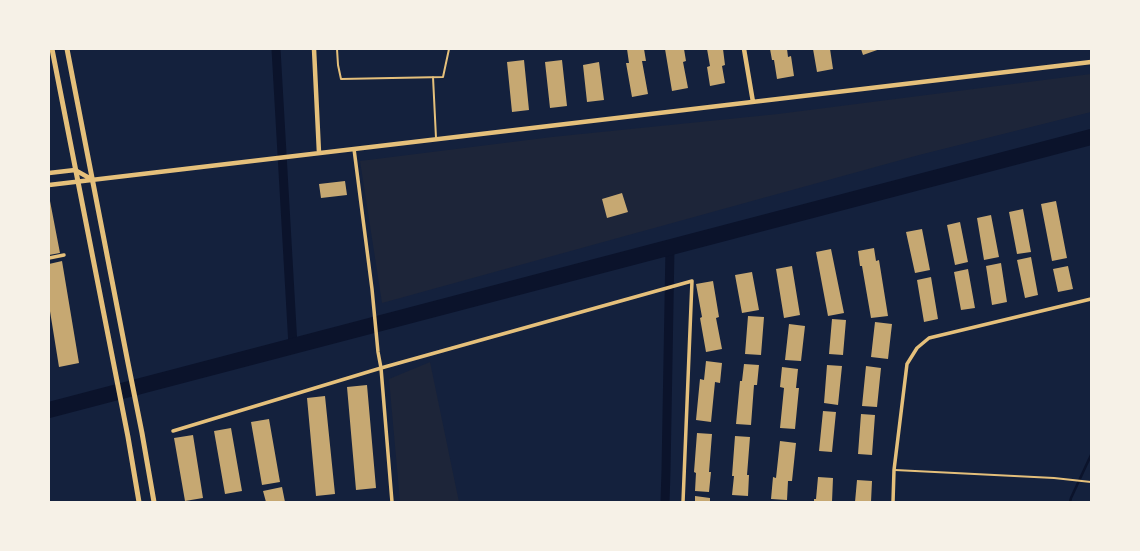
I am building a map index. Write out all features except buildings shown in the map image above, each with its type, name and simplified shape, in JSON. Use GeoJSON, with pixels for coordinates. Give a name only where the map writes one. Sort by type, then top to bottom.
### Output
{"type":"FeatureCollection","features":[{"type":"Feature","properties":{"kind":"main road"},"geometry":{"type":"LineString","coordinates":[[52,49],[128,437],[138,502]]}},
{"type":"Feature","properties":{"kind":"main road"},"geometry":{"type":"LineString","coordinates":[[67,49],[142,433],[154,502]]}},
{"type":"Feature","properties":{"kind":"street"},"geometry":{"type":"LineString","coordinates":[[314,49],[319,153]]}},
{"type":"Feature","properties":{"kind":"street"},"geometry":{"type":"LineString","coordinates":[[744,49],[753,102]]}},
{"type":"Feature","properties":{"kind":"street"},"geometry":{"type":"LineString","coordinates":[[49,185],[1091,62]]}},
{"type":"Feature","properties":{"kind":"street"},"geometry":{"type":"LineString","coordinates":[[354,149],[381,368],[392,502]]}},
{"type":"Feature","properties":{"kind":"street"},"geometry":{"type":"LineString","coordinates":[[49,173],[75,170],[93,180]]}},
{"type":"Feature","properties":{"kind":"street"},"geometry":{"type":"LineString","coordinates":[[49,258],[64,255]]}},
{"type":"Feature","properties":{"kind":"street"},"geometry":{"type":"LineString","coordinates":[[173,431],[381,368],[692,281],[683,502]]}},
{"type":"Feature","properties":{"kind":"street"},"geometry":{"type":"LineString","coordinates":[[893,502],[894,470],[907,364],[917,348],[929,338],[1091,299]]}},
{"type":"Feature","properties":{"kind":"lane"},"geometry":{"type":"LineString","coordinates":[[337,49],[341,79],[443,77],[449,49]]}},
{"type":"Feature","properties":{"kind":"lane"},"geometry":{"type":"LineString","coordinates":[[433,77],[436,139]]}},
{"type":"Feature","properties":{"kind":"lane"},"geometry":{"type":"LineString","coordinates":[[894,470],[1054,478],[1090,482]]}},
{"type":"Feature","properties":{"kind":"shaded area"},"geometry":{"type":"Polygon","coordinates":[[[1091,74],[1091,112],[919,155],[382,303],[360,161],[552,137],[778,114],[1091,74]]]}},
{"type":"Feature","properties":{"kind":"shaded area"},"geometry":{"type":"Polygon","coordinates":[[[430,362],[459,502],[400,502],[389,379],[430,362]]]}},
{"type":"Feature","properties":{"kind":"waterway"},"geometry":{"type":"LineString","coordinates":[[276,49],[293,346]]}},
{"type":"Feature","properties":{"kind":"waterway"},"geometry":{"type":"LineString","coordinates":[[49,410],[1091,137]]}},
{"type":"Feature","properties":{"kind":"waterway"},"geometry":{"type":"LineString","coordinates":[[665,502],[670,248]]}},
{"type":"Feature","properties":{"kind":"waterway"},"geometry":{"type":"LineString","coordinates":[[1070,502],[1091,455]]}}]}
